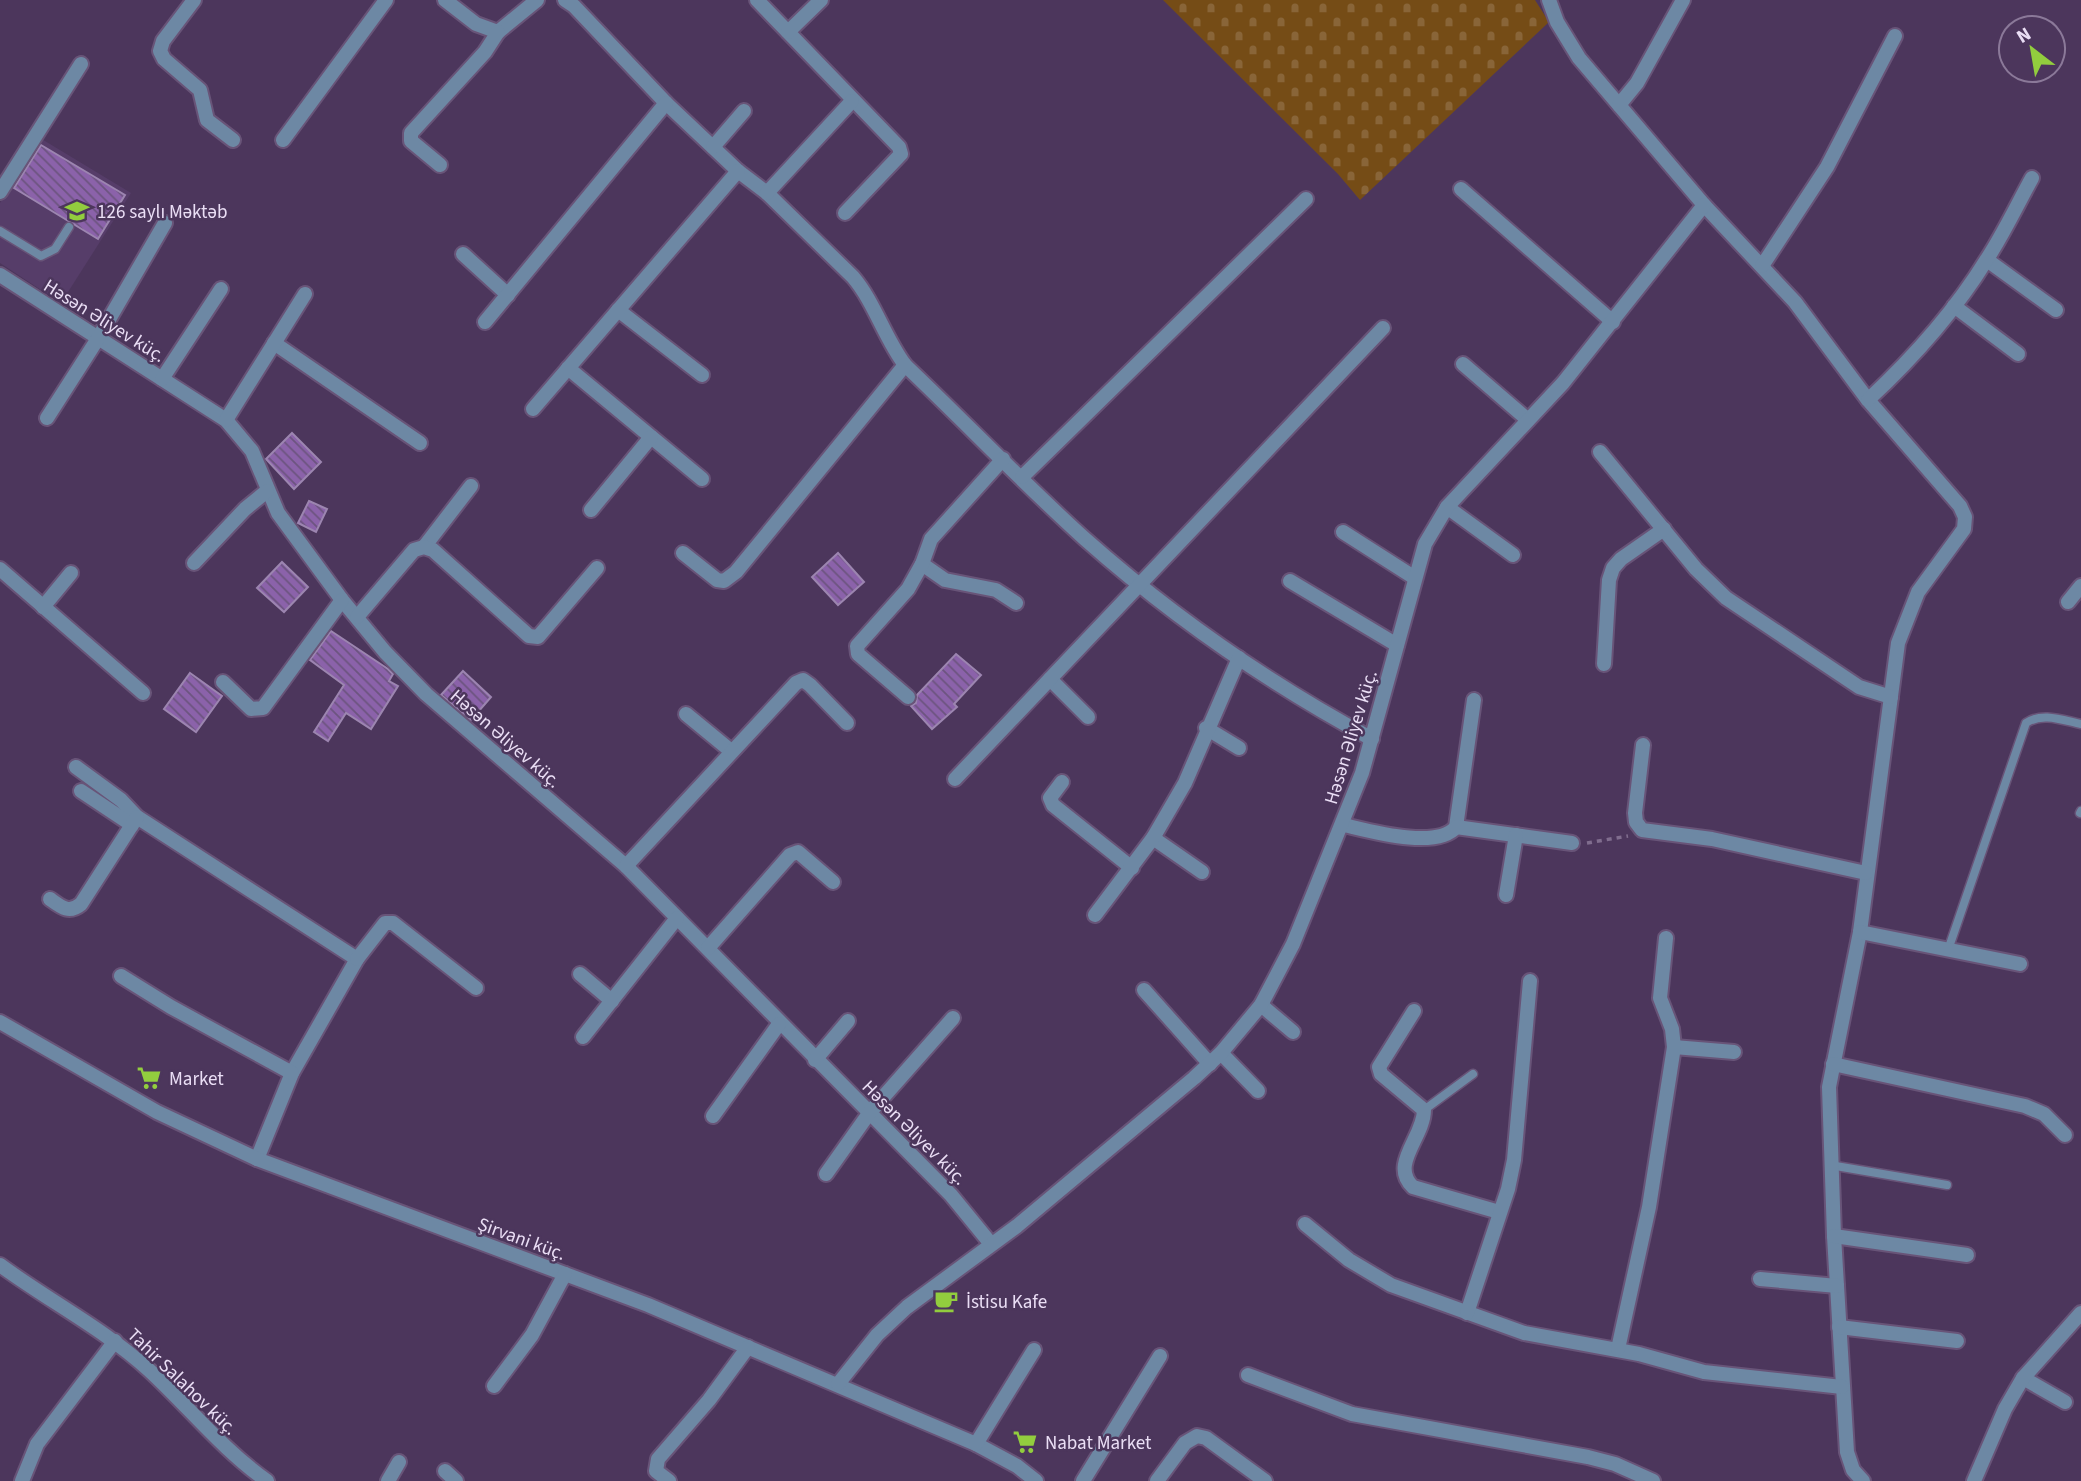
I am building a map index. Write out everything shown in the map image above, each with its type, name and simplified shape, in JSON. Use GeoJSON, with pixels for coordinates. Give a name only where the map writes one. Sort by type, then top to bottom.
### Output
{"type":"FeatureCollection","features":[{"type":"Feature","properties":{"kind":"street"},"geometry":{"type":"LineString","coordinates":[[194,0],[163,41],[160,51],[164,59],[200,90],[207,120],[233,140]]}},
{"type":"Feature","properties":{"kind":"street"},"geometry":{"type":"LineString","coordinates":[[283,140],[386,0]]}},
{"type":"Feature","properties":{"kind":"street"},"geometry":{"type":"LineString","coordinates":[[445,0],[476,24],[498,32]]}},
{"type":"Feature","properties":{"kind":"street"},"geometry":{"type":"LineString","coordinates":[[440,165],[411,141],[411,133],[485,52],[498,32],[537,0]]}},
{"type":"Feature","properties":{"kind":"street"},"geometry":{"type":"LineString","coordinates":[[565,0],[574,6],[666,103],[738,171],[767,193],[863,289],[894,350],[905,365],[1070,526],[1140,584],[1239,658],[1372,739]]}},
{"type":"Feature","properties":{"kind":"street"},"geometry":{"type":"LineString","coordinates":[[757,0],[899,147],[901,154],[845,212]]}},
{"type":"Feature","properties":{"kind":"street"},"geometry":{"type":"LineString","coordinates":[[788,32],[821,0]]}},
{"type":"Feature","properties":{"kind":"street"},"geometry":{"type":"LineString","coordinates":[[1549,0],[1567,40],[1619,106],[1704,205],[1795,302],[1868,401],[1960,506],[1965,517],[1964,530],[1918,592],[1898,643],[1860,932],[1829,1087],[1830,1165],[1847,1452],[1853,1470],[1863,1481]]}},
{"type":"Feature","properties":{"kind":"street"},"geometry":{"type":"LineString","coordinates":[[1619,106],[1637,83],[1683,0]]}},
{"type":"Feature","properties":{"kind":"street"},"geometry":{"type":"LineString","coordinates":[[1762,266],[1827,167],[1895,36]]}},
{"type":"Feature","properties":{"kind":"street"},"geometry":{"type":"LineString","coordinates":[[0,192],[81,64]]}},
{"type":"Feature","properties":{"kind":"street"},"geometry":{"type":"LineString","coordinates":[[767,193],[852,101]]}},
{"type":"Feature","properties":{"kind":"street"},"geometry":{"type":"LineString","coordinates":[[485,323],[666,103]]}},
{"type":"Feature","properties":{"kind":"street"},"geometry":{"type":"LineString","coordinates":[[713,147],[744,111]]}},
{"type":"Feature","properties":{"kind":"street"},"geometry":{"type":"LineString","coordinates":[[533,409],[738,171]]}},
{"type":"Feature","properties":{"kind":"street"},"geometry":{"type":"LineString","coordinates":[[1868,401],[1896,374],[1954,306],[1987,260],[2032,178]]}},
{"type":"Feature","properties":{"kind":"street"},"geometry":{"type":"LineString","coordinates":[[1461,189],[1613,322]]}},
{"type":"Feature","properties":{"kind":"street"},"geometry":{"type":"LineString","coordinates":[[1022,477],[1306,199]]}},
{"type":"Feature","properties":{"kind":"street","name":"Həsən Əliyev küç."},"geometry":{"type":"LineString","coordinates":[[838,1384],[877,1335],[907,1307],[1017,1226],[1210,1064],[1261,1005],[1293,944],[1344,825],[1372,739],[1425,544],[1447,507],[1563,383],[1704,205]]}},
{"type":"Feature","properties":{"kind":"street"},"geometry":{"type":"LineString","coordinates":[[47,418],[97,340],[165,223]]}},
{"type":"Feature","properties":{"kind":"street"},"geometry":{"type":"LineString","coordinates":[[463,254],[508,295]]}},
{"type":"Feature","properties":{"kind":"street"},"geometry":{"type":"LineString","coordinates":[[1987,260],[2056,310]]}},
{"type":"Feature","properties":{"kind":"street","name":"Həsən Əliyev küç."},"geometry":{"type":"LineString","coordinates":[[0,275],[97,340],[226,420],[252,452],[278,513],[342,600],[426,694],[626,866],[779,1024],[870,1112],[974,1221],[991,1244]]}},
{"type":"Feature","properties":{"kind":"street"},"geometry":{"type":"LineString","coordinates":[[162,379],[221,289]]}},
{"type":"Feature","properties":{"kind":"street"},"geometry":{"type":"LineString","coordinates":[[226,420],[305,294]]}},
{"type":"Feature","properties":{"kind":"street"},"geometry":{"type":"LineString","coordinates":[[1954,306],[2018,354]]}},
{"type":"Feature","properties":{"kind":"street"},"geometry":{"type":"LineString","coordinates":[[618,310],[702,375]]}},
{"type":"Feature","properties":{"kind":"street"},"geometry":{"type":"LineString","coordinates":[[955,779],[1383,328]]}},
{"type":"Feature","properties":{"kind":"street"},"geometry":{"type":"LineString","coordinates":[[274,343],[420,443]]}},
{"type":"Feature","properties":{"kind":"street"},"geometry":{"type":"LineString","coordinates":[[1463,364],[1528,420]]}},
{"type":"Feature","properties":{"kind":"street"},"geometry":{"type":"LineString","coordinates":[[683,553],[717,580],[724,581],[730,576],[905,365]]}},
{"type":"Feature","properties":{"kind":"street"},"geometry":{"type":"LineString","coordinates":[[568,368],[702,479]]}},
{"type":"Feature","properties":{"kind":"street"},"geometry":{"type":"LineString","coordinates":[[591,510],[651,437]]}},
{"type":"Feature","properties":{"kind":"street"},"geometry":{"type":"LineString","coordinates":[[1600,452],[1696,569],[1727,598],[1859,687],[1891,697]]}},
{"type":"Feature","properties":{"kind":"street"},"geometry":{"type":"LineString","coordinates":[[908,697],[858,654],[857,646],[898,602],[922,564],[932,540],[1003,459]]}},
{"type":"Feature","properties":{"kind":"street"},"geometry":{"type":"LineString","coordinates":[[424,547],[471,486]]}},
{"type":"Feature","properties":{"kind":"street"},"geometry":{"type":"LineString","coordinates":[[194,564],[245,509],[267,491]]}},
{"type":"Feature","properties":{"kind":"street"},"geometry":{"type":"LineString","coordinates":[[1447,507],[1514,555]]}},
{"type":"Feature","properties":{"kind":"street"},"geometry":{"type":"LineString","coordinates":[[1604,664],[1609,580],[1613,568],[1664,529]]}},
{"type":"Feature","properties":{"kind":"street"},"geometry":{"type":"LineString","coordinates":[[1343,532],[1415,578]]}},
{"type":"Feature","properties":{"kind":"street"},"geometry":{"type":"LineString","coordinates":[[357,617],[414,550],[424,547],[433,550],[529,636],[538,637],[597,568]]}},
{"type":"Feature","properties":{"kind":"street"},"geometry":{"type":"LineString","coordinates":[[922,564],[945,580],[996,590],[1016,603]]}},
{"type":"Feature","properties":{"kind":"street"},"geometry":{"type":"LineString","coordinates":[[0,569],[143,693]]}},
{"type":"Feature","properties":{"kind":"street"},"geometry":{"type":"LineString","coordinates":[[43,607],[71,573]]}},
{"type":"Feature","properties":{"kind":"street"},"geometry":{"type":"LineString","coordinates":[[1290,581],[1397,645]]}},
{"type":"Feature","properties":{"kind":"street"},"geometry":{"type":"LineString","coordinates":[[2068,602],[2081,586]]}},
{"type":"Feature","properties":{"kind":"street"},"geometry":{"type":"LineString","coordinates":[[223,682],[251,709],[262,708],[342,600]]}},
{"type":"Feature","properties":{"kind":"street"},"geometry":{"type":"LineString","coordinates":[[1095,915],[1153,838],[1185,783],[1206,728],[1239,658]]}},
{"type":"Feature","properties":{"kind":"street"},"geometry":{"type":"LineString","coordinates":[[1050,679],[1088,717]]}},
{"type":"Feature","properties":{"kind":"street"},"geometry":{"type":"LineString","coordinates":[[626,866],[796,683],[803,681],[847,723]]}},
{"type":"Feature","properties":{"kind":"street"},"geometry":{"type":"LineString","coordinates":[[1344,825],[1376,832],[1439,839],[1449,835],[1455,827],[1474,700]]}},
{"type":"Feature","properties":{"kind":"street"},"geometry":{"type":"LineString","coordinates":[[687,714],[731,751]]}},
{"type":"Feature","properties":{"kind":"street"},"geometry":{"type":"LineString","coordinates":[[1206,728],[1239,748]]}},
{"type":"Feature","properties":{"kind":"street"},"geometry":{"type":"LineString","coordinates":[[1643,745],[1635,813],[1636,822],[1643,830],[1712,839],[1866,873]]}},
{"type":"Feature","properties":{"kind":"street"},"geometry":{"type":"LineString","coordinates":[[76,767],[121,800],[135,821]]}},
{"type":"Feature","properties":{"kind":"street"},"geometry":{"type":"LineString","coordinates":[[1062,782],[1050,799],[1053,805],[1132,867]]}},
{"type":"Feature","properties":{"kind":"street"},"geometry":{"type":"LineString","coordinates":[[81,791],[135,821],[357,959]]}},
{"type":"Feature","properties":{"kind":"street"},"geometry":{"type":"LineString","coordinates":[[50,899],[66,910],[75,909],[135,821]]}},
{"type":"Feature","properties":{"kind":"street"},"geometry":{"type":"LineString","coordinates":[[1455,827],[1572,843]]}},
{"type":"Feature","properties":{"kind":"street"},"geometry":{"type":"LineString","coordinates":[[1506,895],[1516,835]]}},
{"type":"Feature","properties":{"kind":"street"},"geometry":{"type":"LineString","coordinates":[[1153,838],[1202,872]]}},
{"type":"Feature","properties":{"kind":"street"},"geometry":{"type":"LineString","coordinates":[[708,948],[790,855],[798,852],[833,882]]}},
{"type":"Feature","properties":{"kind":"street"},"geometry":{"type":"LineString","coordinates":[[583,1037],[677,918]]}},
{"type":"Feature","properties":{"kind":"street"},"geometry":{"type":"LineString","coordinates":[[257,1159],[292,1073],[357,959],[385,923],[393,923],[476,988]]}},
{"type":"Feature","properties":{"kind":"street"},"geometry":{"type":"LineString","coordinates":[[1860,932],[2021,964]]}},
{"type":"Feature","properties":{"kind":"street"},"geometry":{"type":"LineString","coordinates":[[1618,1349],[1649,1207],[1674,1047],[1672,1029],[1660,998],[1666,938]]}},
{"type":"Feature","properties":{"kind":"street"},"geometry":{"type":"LineString","coordinates":[[580,974],[612,1000]]}},
{"type":"Feature","properties":{"kind":"street"},"geometry":{"type":"LineString","coordinates":[[121,976],[171,1007],[292,1073]]}},
{"type":"Feature","properties":{"kind":"street"},"geometry":{"type":"LineString","coordinates":[[1466,1312],[1514,1160],[1530,981]]}},
{"type":"Feature","properties":{"kind":"street"},"geometry":{"type":"LineString","coordinates":[[1144,990],[1210,1064]]}},
{"type":"Feature","properties":{"kind":"street"},"geometry":{"type":"LineString","coordinates":[[1261,1005],[1293,1032]]}},
{"type":"Feature","properties":{"kind":"street"},"geometry":{"type":"LineString","coordinates":[[1414,1011],[1379,1066],[1381,1074],[1424,1110],[1424,1121],[1402,1169],[1404,1179],[1413,1187],[1499,1212]]}},
{"type":"Feature","properties":{"kind":"street"},"geometry":{"type":"LineString","coordinates":[[826,1174],[870,1112],[953,1018]]}},
{"type":"Feature","properties":{"kind":"street"},"geometry":{"type":"LineString","coordinates":[[815,1060],[848,1021]]}},
{"type":"Feature","properties":{"kind":"street","name":"Şirvani küç."},"geometry":{"type":"LineString","coordinates":[[0,1022],[157,1112],[257,1159],[648,1305],[976,1444],[1017,1466],[1036,1481]]}},
{"type":"Feature","properties":{"kind":"street"},"geometry":{"type":"LineString","coordinates":[[713,1116],[779,1024]]}},
{"type":"Feature","properties":{"kind":"street"},"geometry":{"type":"LineString","coordinates":[[1674,1047],[1734,1052]]}},
{"type":"Feature","properties":{"kind":"street"},"geometry":{"type":"LineString","coordinates":[[1222,1053],[1258,1091]]}},
{"type":"Feature","properties":{"kind":"street"},"geometry":{"type":"LineString","coordinates":[[1833,1065],[2025,1106],[2044,1114],[2065,1135]]}},
{"type":"Feature","properties":{"kind":"street"},"geometry":{"type":"LineString","coordinates":[[1305,1224],[1349,1260],[1391,1285],[1524,1333],[1618,1349],[1704,1371],[1842,1387]]}},
{"type":"Feature","properties":{"kind":"street"},"geometry":{"type":"LineString","coordinates":[[1834,1236],[1967,1255]]}},
{"type":"Feature","properties":{"kind":"street","name":"Tahir Salahov küç."},"geometry":{"type":"LineString","coordinates":[[0,1265],[115,1341],[149,1370],[221,1444],[267,1481]]}},
{"type":"Feature","properties":{"kind":"street"},"geometry":{"type":"LineString","coordinates":[[494,1386],[532,1335],[565,1274]]}},
{"type":"Feature","properties":{"kind":"street"},"geometry":{"type":"LineString","coordinates":[[1760,1279],[1837,1286]]}},
{"type":"Feature","properties":{"kind":"street"},"geometry":{"type":"LineString","coordinates":[[1974,1481],[2005,1409],[2023,1378],[2081,1313]]}},
{"type":"Feature","properties":{"kind":"street"},"geometry":{"type":"LineString","coordinates":[[1839,1327],[1957,1341]]}},
{"type":"Feature","properties":{"kind":"street"},"geometry":{"type":"LineString","coordinates":[[22,1481],[37,1444],[115,1341]]}},
{"type":"Feature","properties":{"kind":"street"},"geometry":{"type":"LineString","coordinates":[[669,1481],[656,1471],[658,1459],[709,1400],[748,1347]]}},
{"type":"Feature","properties":{"kind":"street"},"geometry":{"type":"LineString","coordinates":[[976,1444],[1034,1350]]}},
{"type":"Feature","properties":{"kind":"street"},"geometry":{"type":"LineString","coordinates":[[1083,1481],[1160,1356]]}},
{"type":"Feature","properties":{"kind":"street"},"geometry":{"type":"LineString","coordinates":[[1248,1375],[1352,1414],[1588,1457],[1615,1464],[1653,1481]]}},
{"type":"Feature","properties":{"kind":"street"},"geometry":{"type":"LineString","coordinates":[[2023,1378],[2065,1402]]}},
{"type":"Feature","properties":{"kind":"street"},"geometry":{"type":"LineString","coordinates":[[1157,1481],[1185,1443],[1197,1436],[1206,1438],[1265,1481]]}},
{"type":"Feature","properties":{"kind":"street"},"geometry":{"type":"LineString","coordinates":[[388,1481],[399,1462]]}},
{"type":"Feature","properties":{"kind":"lane"},"geometry":{"type":"LineString","coordinates":[[0,231],[41,256],[55,249],[69,228]]}},
{"type":"Feature","properties":{"kind":"lane"},"geometry":{"type":"LineString","coordinates":[[1948,950],[2026,723],[2034,717],[2044,716],[2081,724]]}},
{"type":"Feature","properties":{"kind":"lane"},"geometry":{"type":"LineString","coordinates":[[1424,1110],[1473,1074]]}},
{"type":"Feature","properties":{"kind":"lane"},"geometry":{"type":"LineString","coordinates":[[1830,1165],[1947,1185]]}},
{"type":"Feature","properties":{"kind":"path"},"geometry":{"type":"LineString","coordinates":[[1572,843],[1617,840],[1643,830]]}},
{"type":"Feature","properties":{"kind":"shaded area"},"geometry":{"type":"Polygon","coordinates":[[[40,138],[131,193],[61,303],[0,263],[0,203],[40,138]]]}},
{"type":"Feature","properties":{"kind":"green space"},"geometry":{"type":"Polygon","coordinates":[[[1163,0],[1535,0],[1549,22],[1360,200],[1338,174],[1163,0]]]}},
{"type":"Feature","properties":{"kind":"building"},"geometry":{"type":"Polygon","coordinates":[[[41,145],[125,195],[98,239],[14,188],[41,145]]]}},
{"type":"Feature","properties":{"kind":"building"},"geometry":{"type":"Polygon","coordinates":[[[292,433],[321,462],[294,489],[266,459],[292,433]]]}},
{"type":"Feature","properties":{"kind":"building"},"geometry":{"type":"Polygon","coordinates":[[[309,501],[327,509],[316,532],[298,523],[309,501]]]}},
{"type":"Feature","properties":{"kind":"building"},"geometry":{"type":"Polygon","coordinates":[[[838,553],[864,582],[838,605],[812,577],[838,553]]]}},
{"type":"Feature","properties":{"kind":"building"},"geometry":{"type":"Polygon","coordinates":[[[282,562],[308,587],[284,612],[257,588],[282,562]]]}},
{"type":"Feature","properties":{"kind":"building"},"geometry":{"type":"Polygon","coordinates":[[[331,631],[388,669],[393,674],[389,681],[398,686],[371,729],[346,713],[328,741],[314,732],[344,685],[310,660],[331,631]]]}},
{"type":"Feature","properties":{"kind":"building"},"geometry":{"type":"Polygon","coordinates":[[[956,654],[981,675],[954,704],[957,707],[932,729],[911,706],[916,703],[917,695],[956,654]]]}},
{"type":"Feature","properties":{"kind":"building"},"geometry":{"type":"Polygon","coordinates":[[[463,671],[491,697],[471,720],[441,695],[463,671]]]}},
{"type":"Feature","properties":{"kind":"building"},"geometry":{"type":"Polygon","coordinates":[[[190,673],[222,696],[196,732],[164,709],[190,673]]]}},
{"type":"Feature","properties":{"kind":"place","name":"126 saylı Məktəb"},"geometry":{"type":"Point","coordinates":[77,211]}},
{"type":"Feature","properties":{"kind":"place","name":"Market"},"geometry":{"type":"Point","coordinates":[149,1078]}},
{"type":"Feature","properties":{"kind":"place","name":"İstisu Kafe"},"geometry":{"type":"Point","coordinates":[946,1301]}},
{"type":"Feature","properties":{"kind":"place","name":"Nabat Market"},"geometry":{"type":"Point","coordinates":[1025,1442]}}]}
